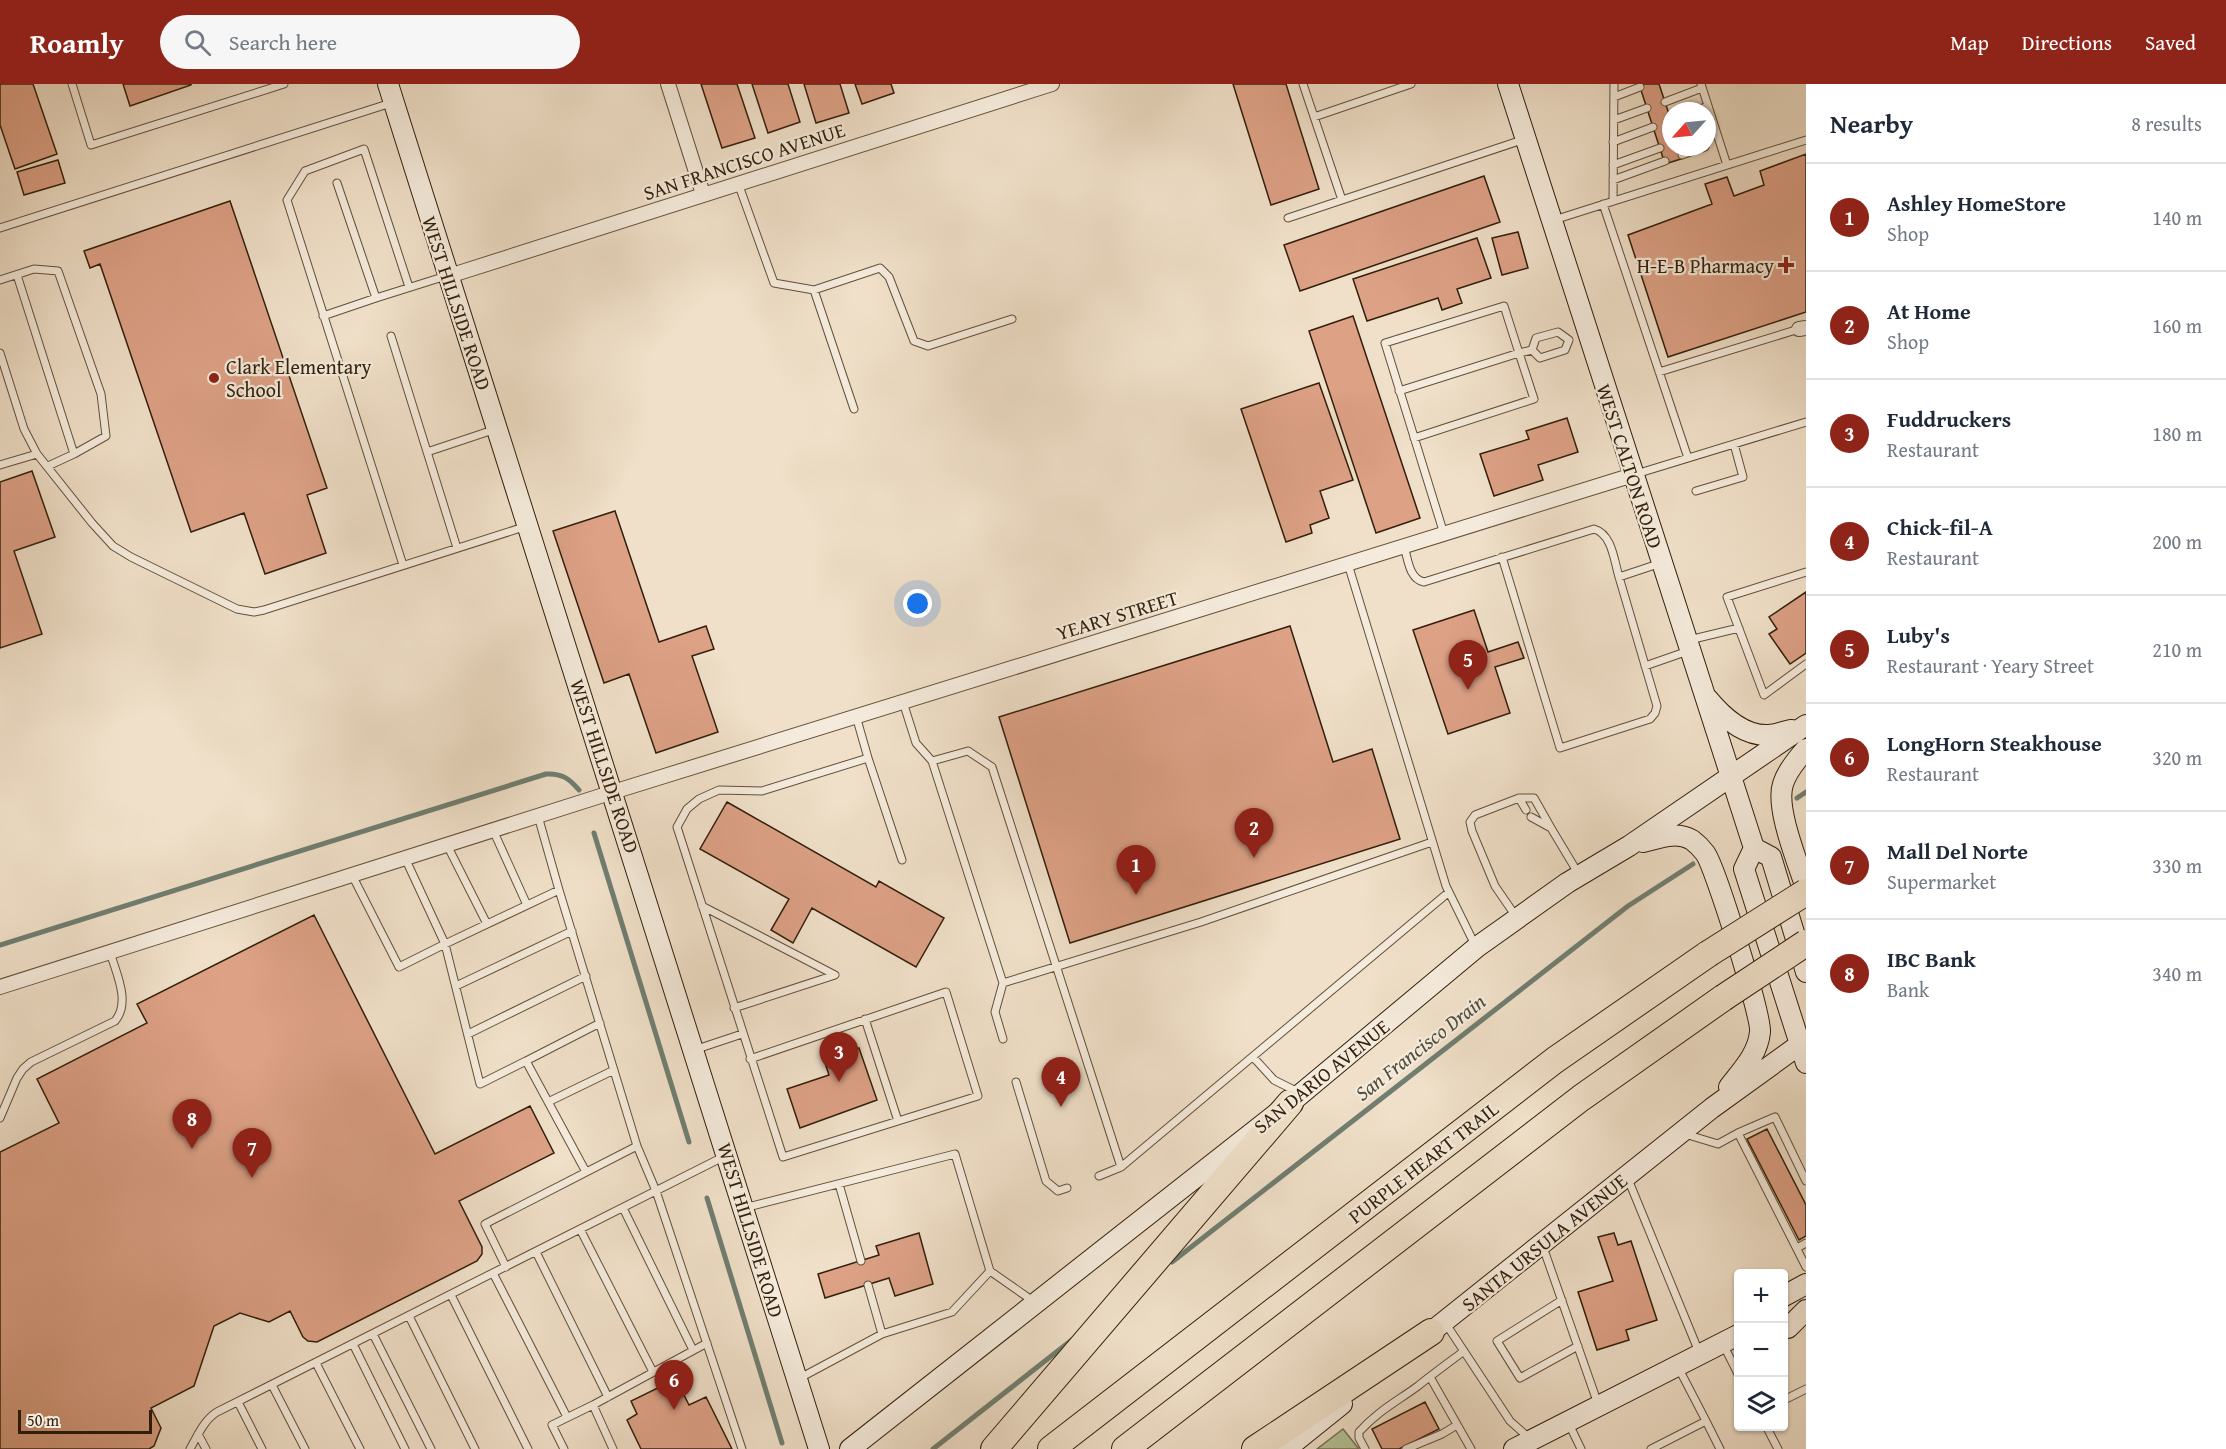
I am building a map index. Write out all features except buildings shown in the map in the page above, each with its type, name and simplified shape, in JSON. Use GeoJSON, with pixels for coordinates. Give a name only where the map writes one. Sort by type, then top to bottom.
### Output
{"type":"FeatureCollection","features":[{"type":"Feature","properties":{"kind":"highway","name":"PURPLE HEART TRAIL"},"geometry":{"type":"LineString","coordinates":[[1051,1449],[1555,1060],[1708,954],[1806,890]]}},
{"type":"Feature","properties":{"kind":"highway"},"geometry":{"type":"LineString","coordinates":[[1125,1449],[1581,1098],[1806,943]]}},
{"type":"Feature","properties":{"kind":"highway"},"geometry":{"type":"LineString","coordinates":[[994,1449],[1295,1098]]}},
{"type":"Feature","properties":{"kind":"highway"},"geometry":{"type":"LineString","coordinates":[[1255,1449],[1438,1327]]}},
{"type":"Feature","properties":{"kind":"main road","name":"WEST CALTON ROAD"},"geometry":{"type":"LineString","coordinates":[[1508,84],[1754,848],[1771,857],[1806,972]]}},
{"type":"Feature","properties":{"kind":"main road","name":"WEST HILLSIDE ROAD"},"geometry":{"type":"LineString","coordinates":[[391,93],[819,1449]]}},
{"type":"Feature","properties":{"kind":"main road"},"geometry":{"type":"LineString","coordinates":[[1705,695],[1721,715],[1742,729],[1767,735],[1804,726]]}},
{"type":"Feature","properties":{"kind":"main road","name":"SAN DARIO AVENUE"},"geometry":{"type":"LineString","coordinates":[[850,1449],[1295,1098],[1477,947],[1580,875],[1629,846],[1804,726]]}},
{"type":"Feature","properties":{"kind":"main road"},"geometry":{"type":"LineString","coordinates":[[1806,749],[1796,760],[1783,783],[1780,798],[1806,890]]}},
{"type":"Feature","properties":{"kind":"main road"},"geometry":{"type":"LineString","coordinates":[[1629,846],[1675,834],[1692,841],[1706,853],[1717,879],[1755,1002],[1761,1030],[1757,1047],[1749,1061],[1712,1108]]}},
{"type":"Feature","properties":{"kind":"main road"},"geometry":{"type":"LineString","coordinates":[[1754,848],[1744,869],[1803,1042],[1806,1063]]}},
{"type":"Feature","properties":{"kind":"main road","name":"SANTA URSULA AVENUE"},"geometry":{"type":"LineString","coordinates":[[1286,1449],[1681,1132],[1803,1042]]}},
{"type":"Feature","properties":{"kind":"main road"},"geometry":{"type":"LineString","coordinates":[[1788,1294],[1806,1284]]}},
{"type":"Feature","properties":{"kind":"main road"},"geometry":{"type":"LineString","coordinates":[[1788,1327],[1806,1310]]}},
{"type":"Feature","properties":{"kind":"main road"},"geometry":{"type":"LineString","coordinates":[[1788,1328],[1806,1318]]}},
{"type":"Feature","properties":{"kind":"main road"},"geometry":{"type":"LineString","coordinates":[[1527,1446],[1568,1422],[1730,1339]]}},
{"type":"Feature","properties":{"kind":"street"},"geometry":{"type":"LineString","coordinates":[[668,84],[703,194]]}},
{"type":"Feature","properties":{"kind":"street","name":"SAN FRANCISCO AVENUE"},"geometry":{"type":"LineString","coordinates":[[449,276],[1052,84]]}},
{"type":"Feature","properties":{"kind":"street","name":"YEARY STREET"},"geometry":{"type":"LineString","coordinates":[[0,987],[613,792],[1633,475]]}},
{"type":"Feature","properties":{"kind":"lane"},"geometry":{"type":"LineString","coordinates":[[72,84],[91,146],[284,84]]}},
{"type":"Feature","properties":{"kind":"lane"},"geometry":{"type":"LineString","coordinates":[[1303,84],[1342,200]]}},
{"type":"Feature","properties":{"kind":"lane"},"geometry":{"type":"LineString","coordinates":[[1314,117],[1411,84]]}},
{"type":"Feature","properties":{"kind":"lane"},"geometry":{"type":"LineString","coordinates":[[1613,201],[1614,84]]}},
{"type":"Feature","properties":{"kind":"lane"},"geometry":{"type":"LineString","coordinates":[[1665,102],[1701,86],[1707,102]]}},
{"type":"Feature","properties":{"kind":"lane"},"geometry":{"type":"LineString","coordinates":[[1614,97],[1640,87]]}},
{"type":"Feature","properties":{"kind":"lane"},"geometry":{"type":"LineString","coordinates":[[0,228],[391,93]]}},
{"type":"Feature","properties":{"kind":"lane"},"geometry":{"type":"LineString","coordinates":[[1614,120],[1647,108]]}},
{"type":"Feature","properties":{"kind":"lane"},"geometry":{"type":"LineString","coordinates":[[1613,142],[1653,127]]}},
{"type":"Feature","properties":{"kind":"lane"},"geometry":{"type":"LineString","coordinates":[[1716,132],[1727,165]]}},
{"type":"Feature","properties":{"kind":"lane"},"geometry":{"type":"LineString","coordinates":[[1288,218],[1525,138]]}},
{"type":"Feature","properties":{"kind":"lane"},"geometry":{"type":"LineString","coordinates":[[1552,220],[1806,140]]}},
{"type":"Feature","properties":{"kind":"lane"},"geometry":{"type":"LineString","coordinates":[[1613,165],[1660,148]]}},
{"type":"Feature","properties":{"kind":"lane"},"geometry":{"type":"LineString","coordinates":[[403,565],[287,200],[305,171],[364,149],[409,287]]}},
{"type":"Feature","properties":{"kind":"lane"},"geometry":{"type":"LineString","coordinates":[[1613,180],[1665,161]]}},
{"type":"Feature","properties":{"kind":"lane"},"geometry":{"type":"LineString","coordinates":[[337,183],[376,298]]}},
{"type":"Feature","properties":{"kind":"lane"},"geometry":{"type":"LineString","coordinates":[[738,183],[774,283],[814,290],[880,268],[889,277],[914,341],[928,346],[1012,319]]}},
{"type":"Feature","properties":{"kind":"lane"},"geometry":{"type":"LineString","coordinates":[[1603,204],[1688,458]]}},
{"type":"Feature","properties":{"kind":"lane"},"geometry":{"type":"LineString","coordinates":[[0,280],[34,269],[58,271],[101,394],[106,436],[48,466]]}},
{"type":"Feature","properties":{"kind":"lane"},"geometry":{"type":"LineString","coordinates":[[17,275],[74,454]]}},
{"type":"Feature","properties":{"kind":"lane"},"geometry":{"type":"LineString","coordinates":[[323,316],[449,276]]}},
{"type":"Feature","properties":{"kind":"lane"},"geometry":{"type":"LineString","coordinates":[[814,290],[854,409]]}},
{"type":"Feature","properties":{"kind":"lane"},"geometry":{"type":"LineString","coordinates":[[1414,438],[1534,399],[1504,306],[1385,343],[1399,391],[1444,534]]}},
{"type":"Feature","properties":{"kind":"lane"},"geometry":{"type":"LineString","coordinates":[[1659,372],[1803,328]]}},
{"type":"Feature","properties":{"kind":"lane"},"geometry":{"type":"LineString","coordinates":[[1532,350],[1536,338],[1558,332],[1569,340]]}},
{"type":"Feature","properties":{"kind":"lane"},"geometry":{"type":"LineString","coordinates":[[1532,350],[1540,358],[1564,350],[1569,340],[1588,335]]}},
{"type":"Feature","properties":{"kind":"lane"},"geometry":{"type":"LineString","coordinates":[[391,336],[457,548]]}},
{"type":"Feature","properties":{"kind":"lane"},"geometry":{"type":"LineString","coordinates":[[1399,391],[1532,350]]}},
{"type":"Feature","properties":{"kind":"lane"},"geometry":{"type":"LineString","coordinates":[[0,353],[24,429],[37,454],[113,546],[237,609],[254,612],[264,610],[528,525]]}},
{"type":"Feature","properties":{"kind":"lane"},"geometry":{"type":"LineString","coordinates":[[1633,475],[1806,422]]}},
{"type":"Feature","properties":{"kind":"lane"},"geometry":{"type":"LineString","coordinates":[[427,452],[498,429]]}},
{"type":"Feature","properties":{"kind":"lane"},"geometry":{"type":"LineString","coordinates":[[1696,491],[1743,477],[1734,444]]}},
{"type":"Feature","properties":{"kind":"lane"},"geometry":{"type":"LineString","coordinates":[[0,465],[37,454]]}},
{"type":"Feature","properties":{"kind":"lane"},"geometry":{"type":"LineString","coordinates":[[1404,546],[1412,576],[1424,582],[1502,557],[1594,528],[1601,531],[1607,538],[1657,706],[1650,719],[1560,748],[1502,557]]}},
{"type":"Feature","properties":{"kind":"lane"},"geometry":{"type":"LineString","coordinates":[[1619,577],[1661,563]]}},
{"type":"Feature","properties":{"kind":"lane"},"geometry":{"type":"LineString","coordinates":[[1348,564],[1432,842],[1449,892],[1477,947]]}},
{"type":"Feature","properties":{"kind":"lane"},"geometry":{"type":"LineString","coordinates":[[1806,572],[1727,597],[1764,695],[1806,664]]}},
{"type":"Feature","properties":{"kind":"lane"},"geometry":{"type":"LineString","coordinates":[[1645,666],[1688,645],[1739,628]]}},
{"type":"Feature","properties":{"kind":"lane"},"geometry":{"type":"LineString","coordinates":[[903,702],[916,743],[932,761],[1003,983],[995,1012],[1003,1040]]}},
{"type":"Feature","properties":{"kind":"lane"},"geometry":{"type":"LineString","coordinates":[[856,716],[902,860]]}},
{"type":"Feature","properties":{"kind":"lane"},"geometry":{"type":"LineString","coordinates":[[932,761],[968,751],[992,767],[1121,1167]]}},
{"type":"Feature","properties":{"kind":"lane"},"geometry":{"type":"LineString","coordinates":[[750,1059],[946,992],[978,1096],[783,1157],[750,1059],[677,827],[687,809],[699,799],[719,790],[762,791],[868,758]]}},
{"type":"Feature","properties":{"kind":"lane"},"geometry":{"type":"LineString","coordinates":[[1519,798],[1529,814],[1551,828]]}},
{"type":"Feature","properties":{"kind":"lane"},"geometry":{"type":"LineString","coordinates":[[1517,919],[1495,886],[1472,831],[1470,822],[1475,815],[1519,798],[1534,798],[1580,875]]}},
{"type":"Feature","properties":{"kind":"lane"},"geometry":{"type":"LineString","coordinates":[[538,816],[637,1146],[656,1191],[742,1449]]}},
{"type":"Feature","properties":{"kind":"lane"},"geometry":{"type":"LineString","coordinates":[[492,830],[527,905]]}},
{"type":"Feature","properties":{"kind":"lane"},"geometry":{"type":"LineString","coordinates":[[1003,983],[1201,922],[1432,842]]}},
{"type":"Feature","properties":{"kind":"lane"},"geometry":{"type":"LineString","coordinates":[[447,845],[487,924]]}},
{"type":"Feature","properties":{"kind":"lane"},"geometry":{"type":"LineString","coordinates":[[405,858],[445,944],[480,1084],[600,1023]]}},
{"type":"Feature","properties":{"kind":"lane"},"geometry":{"type":"LineString","coordinates":[[352,875],[399,967],[559,890]]}},
{"type":"Feature","properties":{"kind":"lane"},"geometry":{"type":"LineString","coordinates":[[1099,1176],[1121,1167],[1449,892]]}},
{"type":"Feature","properties":{"kind":"lane"},"geometry":{"type":"LineString","coordinates":[[702,906],[835,975],[734,1008]]}},
{"type":"Feature","properties":{"kind":"lane"},"geometry":{"type":"LineString","coordinates":[[456,986],[572,931]]}},
{"type":"Feature","properties":{"kind":"lane"},"geometry":{"type":"LineString","coordinates":[[0,1118],[23,1069],[32,1062],[115,1021],[120,1015],[123,1007],[122,996],[110,952]]}},
{"type":"Feature","properties":{"kind":"lane"},"geometry":{"type":"LineString","coordinates":[[468,1034],[586,976]]}},
{"type":"Feature","properties":{"kind":"lane"},"geometry":{"type":"LineString","coordinates":[[865,1019],[898,1121]]}},
{"type":"Feature","properties":{"kind":"lane"},"geometry":{"type":"LineString","coordinates":[[694,1050],[742,1034]]}},
{"type":"Feature","properties":{"kind":"lane"},"geometry":{"type":"LineString","coordinates":[[1252,1057],[1295,1098]]}},
{"type":"Feature","properties":{"kind":"lane"},"geometry":{"type":"LineString","coordinates":[[526,1061],[586,1172]]}},
{"type":"Feature","properties":{"kind":"lane"},"geometry":{"type":"LineString","coordinates":[[548,1102],[614,1070]]}},
{"type":"Feature","properties":{"kind":"lane"},"geometry":{"type":"LineString","coordinates":[[1016,1082],[1046,1181],[1058,1191],[1067,1188]]}},
{"type":"Feature","properties":{"kind":"lane"},"geometry":{"type":"LineString","coordinates":[[1681,1132],[1718,1144],[1775,1117],[1806,1181]]}},
{"type":"Feature","properties":{"kind":"lane"},"geometry":{"type":"LineString","coordinates":[[1738,1133],[1806,1267]]}},
{"type":"Feature","properties":{"kind":"lane"},"geometry":{"type":"LineString","coordinates":[[506,1267],[485,1224],[637,1146]]}},
{"type":"Feature","properties":{"kind":"lane"},"geometry":{"type":"LineString","coordinates":[[744,1208],[955,1154],[990,1271],[1036,1303]]}},
{"type":"Feature","properties":{"kind":"lane"},"geometry":{"type":"LineString","coordinates":[[190,1449],[210,1417],[727,1155]]}},
{"type":"Feature","properties":{"kind":"lane"},"geometry":{"type":"LineString","coordinates":[[1627,1176],[1700,1354]]}},
{"type":"Feature","properties":{"kind":"lane"},"geometry":{"type":"LineString","coordinates":[[839,1184],[861,1261]]}},
{"type":"Feature","properties":{"kind":"lane"},"geometry":{"type":"LineString","coordinates":[[623,1208],[693,1350]]}},
{"type":"Feature","properties":{"kind":"lane"},"geometry":{"type":"LineString","coordinates":[[580,1229],[653,1372]]}},
{"type":"Feature","properties":{"kind":"lane"},"geometry":{"type":"LineString","coordinates":[[1797,1248],[1806,1243]]}},
{"type":"Feature","properties":{"kind":"lane"},"geometry":{"type":"LineString","coordinates":[[1542,1244],[1599,1406]]}},
{"type":"Feature","properties":{"kind":"lane"},"geometry":{"type":"LineString","coordinates":[[536,1252],[608,1397]]}},
{"type":"Feature","properties":{"kind":"lane"},"geometry":{"type":"LineString","coordinates":[[798,1379],[882,1334],[952,1312],[990,1271]]}},
{"type":"Feature","properties":{"kind":"lane"},"geometry":{"type":"LineString","coordinates":[[494,1273],[567,1418]]}},
{"type":"Feature","properties":{"kind":"lane"},"geometry":{"type":"LineString","coordinates":[[868,1285],[882,1334]]}},
{"type":"Feature","properties":{"kind":"lane"},"geometry":{"type":"LineString","coordinates":[[451,1295],[528,1449]]}},
{"type":"Feature","properties":{"kind":"lane"},"geometry":{"type":"LineString","coordinates":[[1562,1300],[1497,1341],[1520,1378],[1578,1346]]}},
{"type":"Feature","properties":{"kind":"lane"},"geometry":{"type":"LineString","coordinates":[[409,1316],[475,1449]]}},
{"type":"Feature","properties":{"kind":"lane"},"geometry":{"type":"LineString","coordinates":[[1438,1327],[1464,1352],[1527,1446]]}},
{"type":"Feature","properties":{"kind":"lane"},"geometry":{"type":"LineString","coordinates":[[373,1334],[431,1449]]}},
{"type":"Feature","properties":{"kind":"lane"},"geometry":{"type":"LineString","coordinates":[[1730,1339],[1734,1356]]}},
{"type":"Feature","properties":{"kind":"lane"},"geometry":{"type":"LineString","coordinates":[[564,1449],[552,1425],[592,1406],[707,1343]]}},
{"type":"Feature","properties":{"kind":"lane"},"geometry":{"type":"LineString","coordinates":[[353,1344],[405,1449]]}},
{"type":"Feature","properties":{"kind":"lane"},"geometry":{"type":"LineString","coordinates":[[1365,1449],[1359,1438],[1359,1432],[1382,1408],[1464,1352]]}},
{"type":"Feature","properties":{"kind":"lane"},"geometry":{"type":"LineString","coordinates":[[315,1363],[360,1449]]}},
{"type":"Feature","properties":{"kind":"lane"},"geometry":{"type":"LineString","coordinates":[[1678,1366],[1720,1449]]}},
{"type":"Feature","properties":{"kind":"lane"},"geometry":{"type":"LineString","coordinates":[[1430,1377],[1471,1449]]}},
{"type":"Feature","properties":{"kind":"lane"},"geometry":{"type":"LineString","coordinates":[[272,1385],[305,1449]]}},
{"type":"Feature","properties":{"kind":"lane"},"geometry":{"type":"LineString","coordinates":[[1788,1398],[1806,1389]]}},
{"type":"Feature","properties":{"kind":"lane"},"geometry":{"type":"LineString","coordinates":[[238,1402],[262,1449]]}},
{"type":"Feature","properties":{"kind":"lane"},"geometry":{"type":"LineString","coordinates":[[592,1406],[613,1449]]}},
{"type":"Feature","properties":{"kind":"lane"},"geometry":{"type":"LineString","coordinates":[[1651,1449],[1706,1421]]}},
{"type":"Feature","properties":{"kind":"lane"},"geometry":{"type":"LineString","coordinates":[[1568,1422],[1581,1449]]}},
{"type":"Feature","properties":{"kind":"lane"},"geometry":{"type":"LineString","coordinates":[[1406,1449],[1457,1425]]}},
{"type":"Feature","properties":{"kind":"lane"},"geometry":{"type":"LineString","coordinates":[[1769,1431],[1778,1449]]}},
{"type":"Feature","properties":{"kind":"lane"},"geometry":{"type":"LineString","coordinates":[[198,1434],[206,1449]]}},
{"type":"Feature","properties":{"kind":"green space"},"geometry":{"type":"Polygon","coordinates":[[[1343,1429],[1359,1449],[1317,1449],[1343,1429]]]}},
{"type":"Feature","properties":{"kind":"waterway"},"geometry":{"type":"LineString","coordinates":[[0,945],[546,774],[564,777],[579,790]]}},
{"type":"Feature","properties":{"kind":"waterway","name":"San Francisco Drain"},"geometry":{"type":"LineString","coordinates":[[1797,798],[1806,792]]}},
{"type":"Feature","properties":{"kind":"waterway"},"geometry":{"type":"LineString","coordinates":[[594,833],[689,1142]]}},
{"type":"Feature","properties":{"kind":"waterway","name":"San Francisco Drain"},"geometry":{"type":"LineString","coordinates":[[1172,1262],[1628,906],[1693,864]]}},
{"type":"Feature","properties":{"kind":"waterway"},"geometry":{"type":"LineString","coordinates":[[707,1198],[782,1443]]}},
{"type":"Feature","properties":{"kind":"waterway","name":"San Francisco Drain"},"geometry":{"type":"LineString","coordinates":[[933,1449],[1073,1339]]}},
{"type":"Feature","properties":{"kind":"place","name":"H-E-B Pharmacy"},"geometry":{"type":"Point","coordinates":[1786,265]}},
{"type":"Feature","properties":{"kind":"place","name":"Clark Elementary School"},"geometry":{"type":"Point","coordinates":[214,378]}},
{"type":"Feature","properties":{"kind":"place","name":"Luby's"},"geometry":{"type":"Point","coordinates":[1468,690]}},
{"type":"Feature","properties":{"kind":"place","name":"At Home"},"geometry":{"type":"Point","coordinates":[1254,858]}},
{"type":"Feature","properties":{"kind":"place","name":"Ashley HomeStore"},"geometry":{"type":"Point","coordinates":[1136,895]}},
{"type":"Feature","properties":{"kind":"place","name":"Fuddruckers"},"geometry":{"type":"Point","coordinates":[839,1082]}},
{"type":"Feature","properties":{"kind":"place","name":"Chick-fil-A"},"geometry":{"type":"Point","coordinates":[1061,1107]}},
{"type":"Feature","properties":{"kind":"place","name":"IBC Bank"},"geometry":{"type":"Point","coordinates":[192,1149]}},
{"type":"Feature","properties":{"kind":"place","name":"Mall Del Norte"},"geometry":{"type":"Point","coordinates":[252,1178]}},
{"type":"Feature","properties":{"kind":"place","name":"LongHorn Steakhouse"},"geometry":{"type":"Point","coordinates":[674,1410]}}]}
